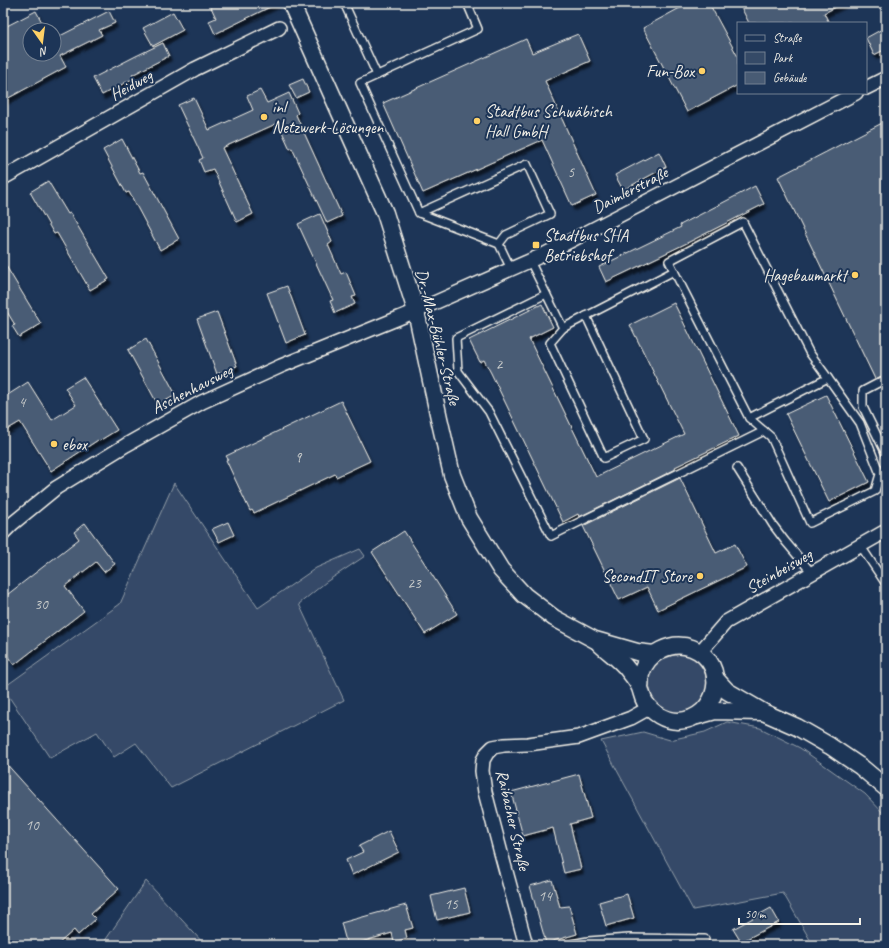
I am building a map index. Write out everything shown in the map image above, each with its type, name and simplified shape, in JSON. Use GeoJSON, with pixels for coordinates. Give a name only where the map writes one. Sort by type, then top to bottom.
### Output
{"type":"FeatureCollection","features":[{"type":"Feature","properties":{"kind":"street","name":"Dr.-Max-Bühler-Straße"},"geometry":{"type":"LineString","coordinates":[[291,3],[385,213],[416,311],[452,475],[469,518],[501,570],[524,595],[554,618],[595,640],[637,652],[654,654]]}},
{"type":"Feature","properties":{"kind":"street","name":"Heidweg"},"geometry":{"type":"LineString","coordinates":[[3,178],[195,70],[279,28]]}},
{"type":"Feature","properties":{"kind":"street"},"geometry":{"type":"LineString","coordinates":[[867,88],[886,78]]}},
{"type":"Feature","properties":{"kind":"street","name":"Daimlerstraße"},"geometry":{"type":"LineString","coordinates":[[416,311],[552,251],[854,94]]}},
{"type":"Feature","properties":{"kind":"street","name":"Aschenhausweg"},"geometry":{"type":"LineString","coordinates":[[6,525],[56,488],[126,445],[202,402],[281,366],[416,311]]}},
{"type":"Feature","properties":{"kind":"street","name":"Steinbeisweg"},"geometry":{"type":"LineString","coordinates":[[700,652],[726,622],[886,531]]}},
{"type":"Feature","properties":{"kind":"street","name":"Dr.-Max-Bühler-Straße"},"geometry":{"type":"LineString","coordinates":[[595,640],[627,668],[640,687]]}},
{"type":"Feature","properties":{"kind":"street"},"geometry":{"type":"LineString","coordinates":[[696,716],[708,706],[714,693],[716,685],[710,663],[700,652],[687,646],[673,646],[654,654],[646,664],[641,675],[640,687],[645,702],[657,715],[676,721],[686,720],[715,711],[763,712]]}},
{"type":"Feature","properties":{"kind":"street"},"geometry":{"type":"LineString","coordinates":[[715,678],[727,691],[763,712],[797,727],[830,746],[861,767],[886,788]]}},
{"type":"Feature","properties":{"kind":"street","name":"Raibacher Straße"},"geometry":{"type":"LineString","coordinates":[[526,945],[485,792],[482,771],[483,760],[487,752],[493,747],[504,745],[528,744],[579,737],[632,718],[649,708]]}},
{"type":"Feature","properties":{"kind":"lane"},"geometry":{"type":"LineString","coordinates":[[344,3],[377,76]]}},
{"type":"Feature","properties":{"kind":"lane"},"geometry":{"type":"LineString","coordinates":[[467,3],[478,30],[360,83],[419,213],[499,244],[511,269]]}},
{"type":"Feature","properties":{"kind":"lane"},"geometry":{"type":"LineString","coordinates":[[419,213],[527,164],[550,214],[506,235],[499,244]]}},
{"type":"Feature","properties":{"kind":"lane"},"geometry":{"type":"LineString","coordinates":[[743,222],[809,352],[860,423],[880,474],[875,491],[810,522],[771,437],[749,418],[674,271],[669,261],[743,222]]}},
{"type":"Feature","properties":{"kind":"lane"},"geometry":{"type":"LineString","coordinates":[[530,261],[563,328]]}},
{"type":"Feature","properties":{"kind":"lane"},"geometry":{"type":"LineString","coordinates":[[586,316],[644,438],[604,458],[550,342],[563,328],[586,316],[674,271]]}},
{"type":"Feature","properties":{"kind":"lane"},"geometry":{"type":"LineString","coordinates":[[546,294],[456,338],[458,371],[489,412],[551,536],[764,431]]}},
{"type":"Feature","properties":{"kind":"lane"},"geometry":{"type":"LineString","coordinates":[[749,418],[828,378]]}},
{"type":"Feature","properties":{"kind":"lane"},"geometry":{"type":"LineString","coordinates":[[886,383],[884,380],[863,391],[863,408],[886,454]]}},
{"type":"Feature","properties":{"kind":"lane"},"geometry":{"type":"LineString","coordinates":[[736,468],[781,536],[812,573]]}},
{"type":"Feature","properties":{"kind":"lane"},"geometry":{"type":"LineString","coordinates":[[860,545],[886,584]]}},
{"type":"Feature","properties":{"kind":"lane"},"geometry":{"type":"LineString","coordinates":[[565,945],[588,941],[629,938],[705,939]]}},
{"type":"Feature","properties":{"kind":"green space"},"geometry":{"type":"Polygon","coordinates":[[[174,483],[258,608],[316,568],[360,549],[365,556],[326,582],[299,604],[344,700],[171,788],[136,743],[114,757],[97,732],[50,758],[3,688],[120,604],[174,483]]]}},
{"type":"Feature","properties":{"kind":"green space"},"geometry":{"type":"Polygon","coordinates":[[[677,654],[693,659],[698,663],[702,668],[707,684],[702,700],[698,705],[693,709],[677,714],[661,709],[656,705],[652,700],[647,684],[652,668],[656,663],[661,659],[677,654]]]}},
{"type":"Feature","properties":{"kind":"green space"},"geometry":{"type":"Polygon","coordinates":[[[727,722],[760,728],[800,748],[865,794],[886,816],[886,945],[813,945],[783,893],[693,910],[601,741],[643,732],[670,740],[705,732],[727,722]]]}},
{"type":"Feature","properties":{"kind":"green space"},"geometry":{"type":"Polygon","coordinates":[[[146,881],[205,945],[102,945],[146,881]]]}},
{"type":"Feature","properties":{"kind":"building"},"geometry":{"type":"Polygon","coordinates":[[[209,3],[278,3],[215,34],[209,21],[216,18],[209,3]]]}},
{"type":"Feature","properties":{"kind":"building","name":"Fun-Box"},"geometry":{"type":"Polygon","coordinates":[[[689,3],[709,3],[737,55],[737,86],[687,112],[643,28],[689,3]]]}},
{"type":"Feature","properties":{"kind":"building"},"geometry":{"type":"Polygon","coordinates":[[[739,3],[844,3],[824,13],[828,22],[748,22],[739,3]]]}},
{"type":"Feature","properties":{"kind":"building"},"geometry":{"type":"Polygon","coordinates":[[[36,11],[42,22],[22,22],[22,62],[62,62],[62,60],[66,67],[3,101],[3,28],[36,11]]]}},
{"type":"Feature","properties":{"kind":"building"},"geometry":{"type":"Polygon","coordinates":[[[109,11],[115,23],[99,30],[102,35],[62,55],[62,35],[109,11]]]}},
{"type":"Feature","properties":{"kind":"building"},"geometry":{"type":"Polygon","coordinates":[[[173,12],[183,30],[153,46],[143,28],[173,12]]]}},
{"type":"Feature","properties":{"kind":"building"},"geometry":{"type":"Polygon","coordinates":[[[886,27],[886,49],[874,55],[867,37],[886,27]]]}},
{"type":"Feature","properties":{"kind":"building","name":"Stadtbus Schwäbisch Hall GmbH"},"geometry":{"type":"Polygon","coordinates":[[[578,34],[590,61],[545,81],[596,195],[572,206],[542,140],[423,193],[383,103],[526,39],[532,53],[578,34]]]}},
{"type":"Feature","properties":{"kind":"building"},"geometry":{"type":"Polygon","coordinates":[[[163,43],[169,56],[132,75],[134,78],[102,95],[93,78],[163,43]]]}},
{"type":"Feature","properties":{"kind":"building"},"geometry":{"type":"Polygon","coordinates":[[[303,79],[309,92],[296,98],[289,85],[303,79]]]}},
{"type":"Feature","properties":{"kind":"building"},"geometry":{"type":"Polygon","coordinates":[[[260,90],[267,103],[289,93],[298,113],[296,115],[342,216],[327,223],[292,148],[290,149],[278,123],[222,148],[253,214],[237,222],[213,169],[204,172],[199,160],[203,158],[178,105],[194,98],[209,130],[253,110],[247,96],[260,90]]]}},
{"type":"Feature","properties":{"kind":"building","name":"Hagebaumarkt"},"geometry":{"type":"Polygon","coordinates":[[[886,121],[886,374],[875,379],[778,177],[886,121]]]}},
{"type":"Feature","properties":{"kind":"building"},"geometry":{"type":"Polygon","coordinates":[[[122,139],[140,173],[143,172],[179,239],[160,250],[129,192],[126,193],[103,150],[122,139]]]}},
{"type":"Feature","properties":{"kind":"building"},"geometry":{"type":"Polygon","coordinates":[[[659,152],[666,167],[623,190],[615,175],[659,152]]]}},
{"type":"Feature","properties":{"kind":"building"},"geometry":{"type":"Polygon","coordinates":[[[48,181],[68,214],[70,213],[109,279],[90,290],[57,233],[54,234],[30,192],[48,181]]]}},
{"type":"Feature","properties":{"kind":"building"},"geometry":{"type":"Polygon","coordinates":[[[755,186],[764,204],[606,282],[599,267],[681,227],[680,225],[755,186]]]}},
{"type":"Feature","properties":{"kind":"building"},"geometry":{"type":"Polygon","coordinates":[[[320,214],[332,242],[328,245],[341,274],[346,272],[356,296],[352,297],[355,304],[335,313],[330,301],[333,300],[298,224],[320,214]]]}},
{"type":"Feature","properties":{"kind":"building"},"geometry":{"type":"Polygon","coordinates":[[[3,261],[41,324],[19,337],[12,326],[15,325],[3,305],[3,261]]]}},
{"type":"Feature","properties":{"kind":"building"},"geometry":{"type":"Polygon","coordinates":[[[287,286],[305,335],[286,343],[267,293],[287,286]]]}},
{"type":"Feature","properties":{"kind":"building"},"geometry":{"type":"Polygon","coordinates":[[[674,303],[739,436],[675,467],[676,469],[579,517],[578,514],[563,522],[491,373],[484,360],[480,362],[469,340],[542,304],[553,327],[529,339],[596,477],[684,434],[630,325],[674,303]]]}},
{"type":"Feature","properties":{"kind":"building"},"geometry":{"type":"Polygon","coordinates":[[[217,312],[237,366],[217,374],[197,319],[217,312]]]}},
{"type":"Feature","properties":{"kind":"building"},"geometry":{"type":"Polygon","coordinates":[[[146,339],[176,395],[158,405],[128,350],[146,339]]]}},
{"type":"Feature","properties":{"kind":"building"},"geometry":{"type":"Polygon","coordinates":[[[83,377],[117,430],[99,441],[98,440],[51,471],[20,422],[3,432],[3,398],[28,382],[52,420],[76,405],[65,388],[83,377]]]}},
{"type":"Feature","properties":{"kind":"building"},"geometry":{"type":"Polygon","coordinates":[[[826,395],[869,482],[829,502],[786,414],[826,395]]]}},
{"type":"Feature","properties":{"kind":"building"},"geometry":{"type":"Polygon","coordinates":[[[341,401],[370,461],[336,477],[335,474],[254,513],[252,510],[250,511],[226,460],[228,459],[226,456],[341,401]]]}},
{"type":"Feature","properties":{"kind":"building"},"geometry":{"type":"Polygon","coordinates":[[[680,478],[716,553],[735,544],[747,567],[658,610],[647,587],[619,600],[583,526],[680,478]]]}},
{"type":"Feature","properties":{"kind":"building"},"geometry":{"type":"Polygon","coordinates":[[[228,522],[234,535],[219,542],[212,529],[228,522]]]}},
{"type":"Feature","properties":{"kind":"building"},"geometry":{"type":"Polygon","coordinates":[[[85,523],[115,564],[104,572],[96,562],[65,586],[84,611],[14,665],[3,650],[3,598],[79,539],[74,532],[85,523]]]}},
{"type":"Feature","properties":{"kind":"building"},"geometry":{"type":"Polygon","coordinates":[[[404,531],[457,614],[425,634],[372,552],[404,531]]]}},
{"type":"Feature","properties":{"kind":"building"},"geometry":{"type":"Polygon","coordinates":[[[3,760],[119,889],[91,914],[96,919],[78,935],[74,930],[57,945],[3,945],[3,760]]]}},
{"type":"Feature","properties":{"kind":"building"},"geometry":{"type":"Polygon","coordinates":[[[579,774],[591,818],[570,824],[581,869],[564,873],[553,828],[523,836],[511,792],[579,774]]]}},
{"type":"Feature","properties":{"kind":"building"},"geometry":{"type":"Polygon","coordinates":[[[389,831],[399,852],[352,875],[346,860],[363,852],[359,846],[389,831]]]}},
{"type":"Feature","properties":{"kind":"building"},"geometry":{"type":"Polygon","coordinates":[[[552,880],[560,907],[569,906],[577,934],[546,943],[530,886],[552,880]]]}},
{"type":"Feature","properties":{"kind":"building"},"geometry":{"type":"Polygon","coordinates":[[[464,888],[470,912],[437,920],[431,896],[464,888]]]}},
{"type":"Feature","properties":{"kind":"building"},"geometry":{"type":"Polygon","coordinates":[[[627,894],[634,918],[606,926],[599,902],[627,894]]]}},
{"type":"Feature","properties":{"kind":"building"},"geometry":{"type":"Polygon","coordinates":[[[406,905],[413,928],[405,930],[407,938],[394,942],[392,933],[347,945],[341,923],[406,905]]]}},
{"type":"Feature","properties":{"kind":"building"},"geometry":{"type":"Polygon","coordinates":[[[771,908],[779,922],[741,942],[733,929],[771,908]]]}},
{"type":"Feature","properties":{"kind":"place","name":"Fun-Box"},"geometry":{"type":"Point","coordinates":[702,71]}},
{"type":"Feature","properties":{"kind":"place","name":"inl Netzwerk-Lösungen"},"geometry":{"type":"Point","coordinates":[264,117]}},
{"type":"Feature","properties":{"kind":"place","name":"Stadtbus Schwäbisch Hall GmbH"},"geometry":{"type":"Point","coordinates":[477,121]}},
{"type":"Feature","properties":{"kind":"place","name":"Stadtbus SHA Betriebshof"},"geometry":{"type":"Point","coordinates":[536,245]}},
{"type":"Feature","properties":{"kind":"place","name":"Hagebaumarkt"},"geometry":{"type":"Point","coordinates":[855,275]}},
{"type":"Feature","properties":{"kind":"place","name":"ebox"},"geometry":{"type":"Point","coordinates":[54,444]}},
{"type":"Feature","properties":{"kind":"place","name":"SecondIT Store"},"geometry":{"type":"Point","coordinates":[700,576]}}]}
